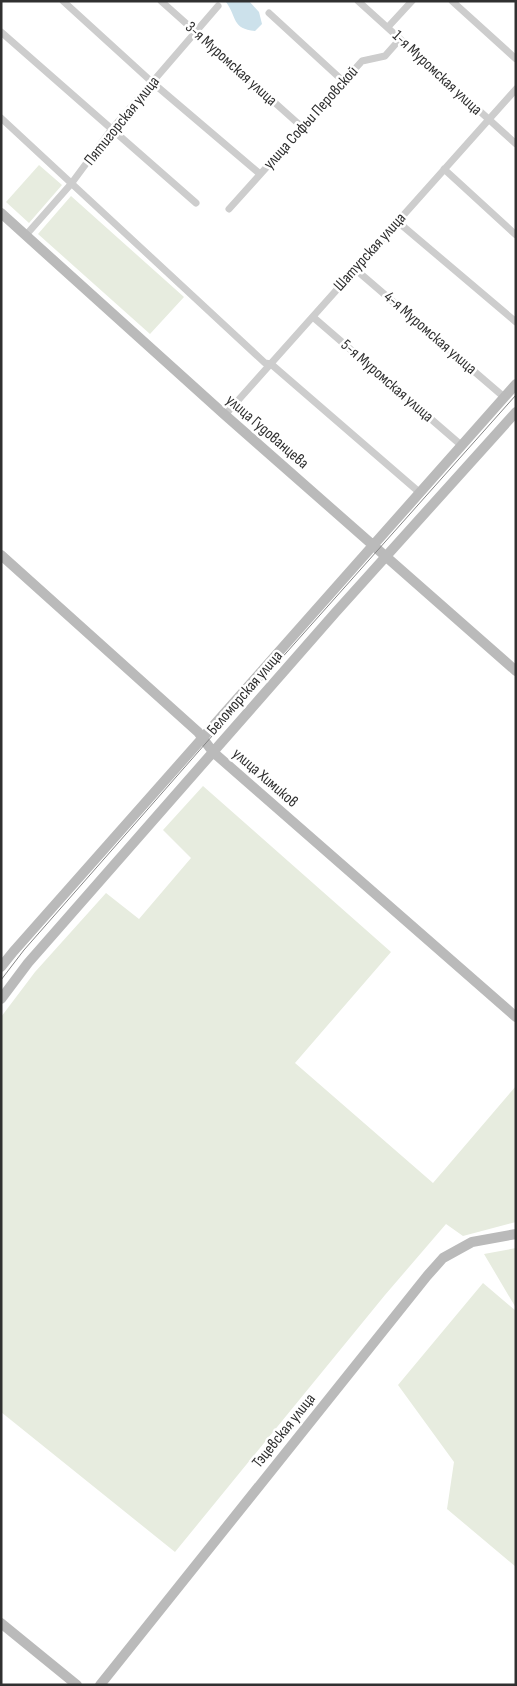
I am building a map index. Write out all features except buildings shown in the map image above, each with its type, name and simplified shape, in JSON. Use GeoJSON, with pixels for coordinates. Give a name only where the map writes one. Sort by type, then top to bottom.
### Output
{"type":"FeatureCollection","features":[{"type":"Feature","properties":{"kind":"main road","name":"улица Гудованцева"},"geometry":{"type":"LineString","coordinates":[[1,213],[225,415],[516,671]]}},
{"type":"Feature","properties":{"kind":"main road","name":"Беломорская улица"},"geometry":{"type":"LineString","coordinates":[[1,968],[13,952],[372,544],[516,384]]}},
{"type":"Feature","properties":{"kind":"main road","name":"Беломорская улица"},"geometry":{"type":"LineString","coordinates":[[1,999],[28,963],[213,752],[516,412]]}},
{"type":"Feature","properties":{"kind":"main road","name":"улица Химиков"},"geometry":{"type":"LineString","coordinates":[[1,555],[203,736],[213,752],[516,1017]]}},
{"type":"Feature","properties":{"kind":"main road"},"geometry":{"type":"LineString","coordinates":[[13,952],[28,963]]}},
{"type":"Feature","properties":{"kind":"main road","name":"Тэцевская улица"},"geometry":{"type":"LineString","coordinates":[[100,1685],[443,1258],[472,1242],[516,1234]]}},
{"type":"Feature","properties":{"kind":"main road"},"geometry":{"type":"LineString","coordinates":[[1,1623],[77,1685]]}},
{"type":"Feature","properties":{"kind":"street"},"geometry":{"type":"LineString","coordinates":[[63,1],[153,83],[260,174]]}},
{"type":"Feature","properties":{"kind":"street","name":"3-я Муромская улица"},"geometry":{"type":"LineString","coordinates":[[160,1],[302,127]]}},
{"type":"Feature","properties":{"kind":"street","name":"1-я Муромская улица"},"geometry":{"type":"LineString","coordinates":[[358,1],[516,144]]}},
{"type":"Feature","properties":{"kind":"street"},"geometry":{"type":"LineString","coordinates":[[388,27],[412,1]]}},
{"type":"Feature","properties":{"kind":"street"},"geometry":{"type":"LineString","coordinates":[[452,1],[516,59]]}},
{"type":"Feature","properties":{"kind":"street","name":"Пятигорская улица"},"geometry":{"type":"LineString","coordinates":[[26,236],[71,184],[111,130],[218,6]]}},
{"type":"Feature","properties":{"kind":"street"},"geometry":{"type":"LineString","coordinates":[[269,13],[343,81]]}},
{"type":"Feature","properties":{"kind":"street"},"geometry":{"type":"LineString","coordinates":[[1,32],[196,203]]}},
{"type":"Feature","properties":{"kind":"street","name":"улица Софьи Перовской"},"geometry":{"type":"LineString","coordinates":[[229,209],[362,61],[385,56],[400,39]]}},
{"type":"Feature","properties":{"kind":"street","name":"Шатурская улица"},"geometry":{"type":"LineString","coordinates":[[225,415],[516,90]]}},
{"type":"Feature","properties":{"kind":"street"},"geometry":{"type":"LineString","coordinates":[[1,118],[265,363],[271,364],[419,492]]}},
{"type":"Feature","properties":{"kind":"street"},"geometry":{"type":"LineString","coordinates":[[444,169],[516,235]]}},
{"type":"Feature","properties":{"kind":"street"},"geometry":{"type":"LineString","coordinates":[[398,222],[516,322]]}},
{"type":"Feature","properties":{"kind":"street","name":"4-я Муромская улица"},"geometry":{"type":"LineString","coordinates":[[355,269],[504,397]]}},
{"type":"Feature","properties":{"kind":"street","name":"5-я Муромская улица"},"geometry":{"type":"LineString","coordinates":[[313,317],[461,446]]}},
{"type":"Feature","properties":{"kind":"shaded area"},"geometry":{"type":"Polygon","coordinates":[[[39,165],[62,185],[29,223],[6,202],[39,165]]]}},
{"type":"Feature","properties":{"kind":"shaded area"},"geometry":{"type":"Polygon","coordinates":[[[71,196],[184,297],[150,334],[38,234],[71,196]]]}},
{"type":"Feature","properties":{"kind":"shaded area"},"geometry":{"type":"Polygon","coordinates":[[[203,786],[391,952],[295,1063],[433,1183],[516,1086],[516,1222],[463,1236],[446,1224],[385,1295],[175,1552],[1,1412],[1,1017],[35,972],[106,893],[139,919],[191,858],[163,830],[203,786]]]}},
{"type":"Feature","properties":{"kind":"shaded area"},"geometry":{"type":"Polygon","coordinates":[[[516,1248],[516,1308],[484,1254],[516,1248]]]}},
{"type":"Feature","properties":{"kind":"shaded area"},"geometry":{"type":"Polygon","coordinates":[[[483,1283],[516,1311],[516,1567],[447,1509],[454,1462],[398,1385],[483,1283]]]}},
{"type":"Feature","properties":{"kind":"water"},"geometry":{"type":"Polygon","coordinates":[[[249,1],[259,12],[262,24],[255,31],[242,28],[239,25],[226,2],[249,1]]]}},
{"type":"Feature","properties":{"kind":"tram line"},"geometry":{"type":"LineString","coordinates":[[1,980],[24,950],[213,735],[516,395]]}}]}
